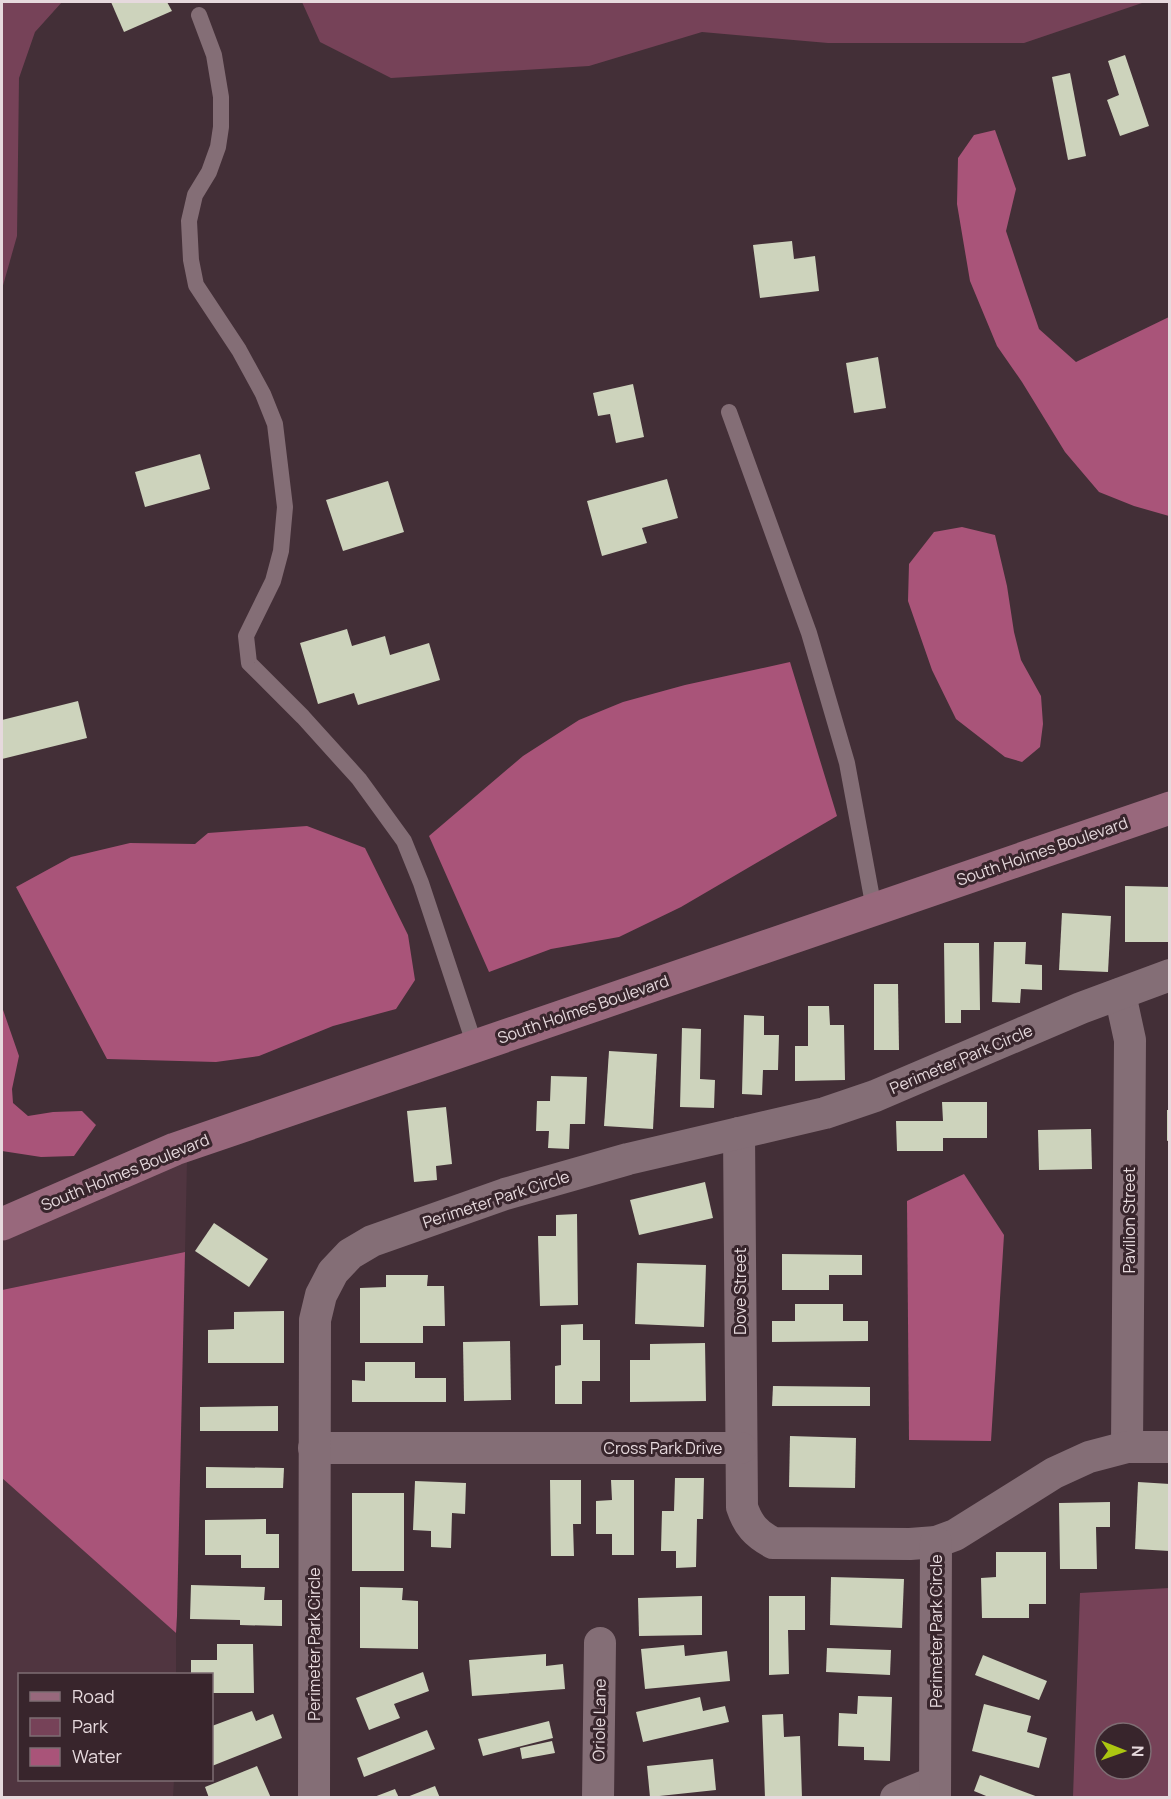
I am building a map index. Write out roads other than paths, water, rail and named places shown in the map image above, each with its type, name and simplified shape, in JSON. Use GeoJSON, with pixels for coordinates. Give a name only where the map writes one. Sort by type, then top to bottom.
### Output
{"type":"FeatureCollection","features":[{"type":"Feature","properties":{"kind":"main road","name":"South Holmes Boulevard"},"geometry":{"type":"LineString","coordinates":[[2,1224],[175,1149],[1170,808]]}},
{"type":"Feature","properties":{"kind":"street","name":"Perimeter Park Circle"},"geometry":{"type":"LineString","coordinates":[[314,1797],[315,1320],[321,1295],[333,1272],[350,1254],[372,1240],[505,1194],[628,1159],[825,1113],[875,1096],[1081,1008],[1170,975]]}},
{"type":"Feature","properties":{"kind":"street","name":"Pavilion Street"},"geometry":{"type":"LineString","coordinates":[[1120,994],[1130,1040],[1127,1447]]}},
{"type":"Feature","properties":{"kind":"street","name":"Dove Street"},"geometry":{"type":"LineString","coordinates":[[739,1133],[741,1448]]}},
{"type":"Feature","properties":{"kind":"street","name":"Perimeter Park Circle"},"geometry":{"type":"LineString","coordinates":[[935,1790],[936,1542],[955,1535],[1054,1473],[1089,1457],[1127,1447],[1170,1448]]}},
{"type":"Feature","properties":{"kind":"street","name":"Cross Park Drive"},"geometry":{"type":"LineString","coordinates":[[314,1448],[741,1448],[742,1507],[747,1523],[758,1535],[773,1543],[910,1544],[936,1542]]}},
{"type":"Feature","properties":{"kind":"street","name":"Oriole Lane"},"geometry":{"type":"LineString","coordinates":[[598,1797],[600,1643]]}},
{"type":"Feature","properties":{"kind":"street"},"geometry":{"type":"LineString","coordinates":[[896,1797],[935,1790]]}},
{"type":"Feature","properties":{"kind":"lane"},"geometry":{"type":"LineString","coordinates":[[199,15],[214,56],[221,97],[221,127],[218,147],[209,172],[195,195],[189,220],[191,260],[196,285],[239,350],[263,394],[275,424],[285,507],[281,551],[273,580],[246,636],[249,663],[303,717],[359,779],[404,841],[421,883],[475,1046]]}},
{"type":"Feature","properties":{"kind":"lane"},"geometry":{"type":"LineString","coordinates":[[729,412],[809,633],[847,763],[874,909]]}},
{"type":"Feature","properties":{"kind":"water"},"geometry":{"type":"Polygon","coordinates":[[[995,130],[1016,189],[1006,231],[1039,329],[1076,362],[1169,317],[1169,516],[1134,506],[1099,492],[1065,452],[997,346],[970,281],[957,204],[958,158],[974,135],[995,130]]]}},
{"type":"Feature","properties":{"kind":"water"},"geometry":{"type":"Polygon","coordinates":[[[962,527],[995,535],[1021,660],[1041,696],[1043,724],[1040,747],[1022,762],[1005,757],[956,719],[932,670],[908,601],[909,564],[934,532],[962,527]]]}},
{"type":"Feature","properties":{"kind":"water"},"geometry":{"type":"Polygon","coordinates":[[[790,662],[837,816],[681,907],[619,937],[551,949],[489,972],[429,836],[523,756],[579,720],[623,702],[685,685],[790,662]]]}},
{"type":"Feature","properties":{"kind":"water"},"geometry":{"type":"Polygon","coordinates":[[[307,826],[365,848],[408,935],[415,980],[396,1009],[333,1026],[259,1056],[216,1062],[107,1059],[16,887],[71,857],[130,843],[195,844],[208,833],[307,826]]]}},
{"type":"Feature","properties":{"kind":"water"},"geometry":{"type":"Polygon","coordinates":[[[2,1007],[19,1056],[12,1089],[13,1103],[28,1116],[82,1111],[96,1125],[74,1156],[41,1157],[2,1151],[2,1007]]]}},
{"type":"Feature","properties":{"kind":"water"},"geometry":{"type":"Polygon","coordinates":[[[964,1174],[1004,1235],[991,1441],[909,1440],[907,1201],[964,1174]]]}},
{"type":"Feature","properties":{"kind":"water"},"geometry":{"type":"Polygon","coordinates":[[[185,1252],[176,1633],[2,1478],[2,1290],[185,1252]]]}}]}
